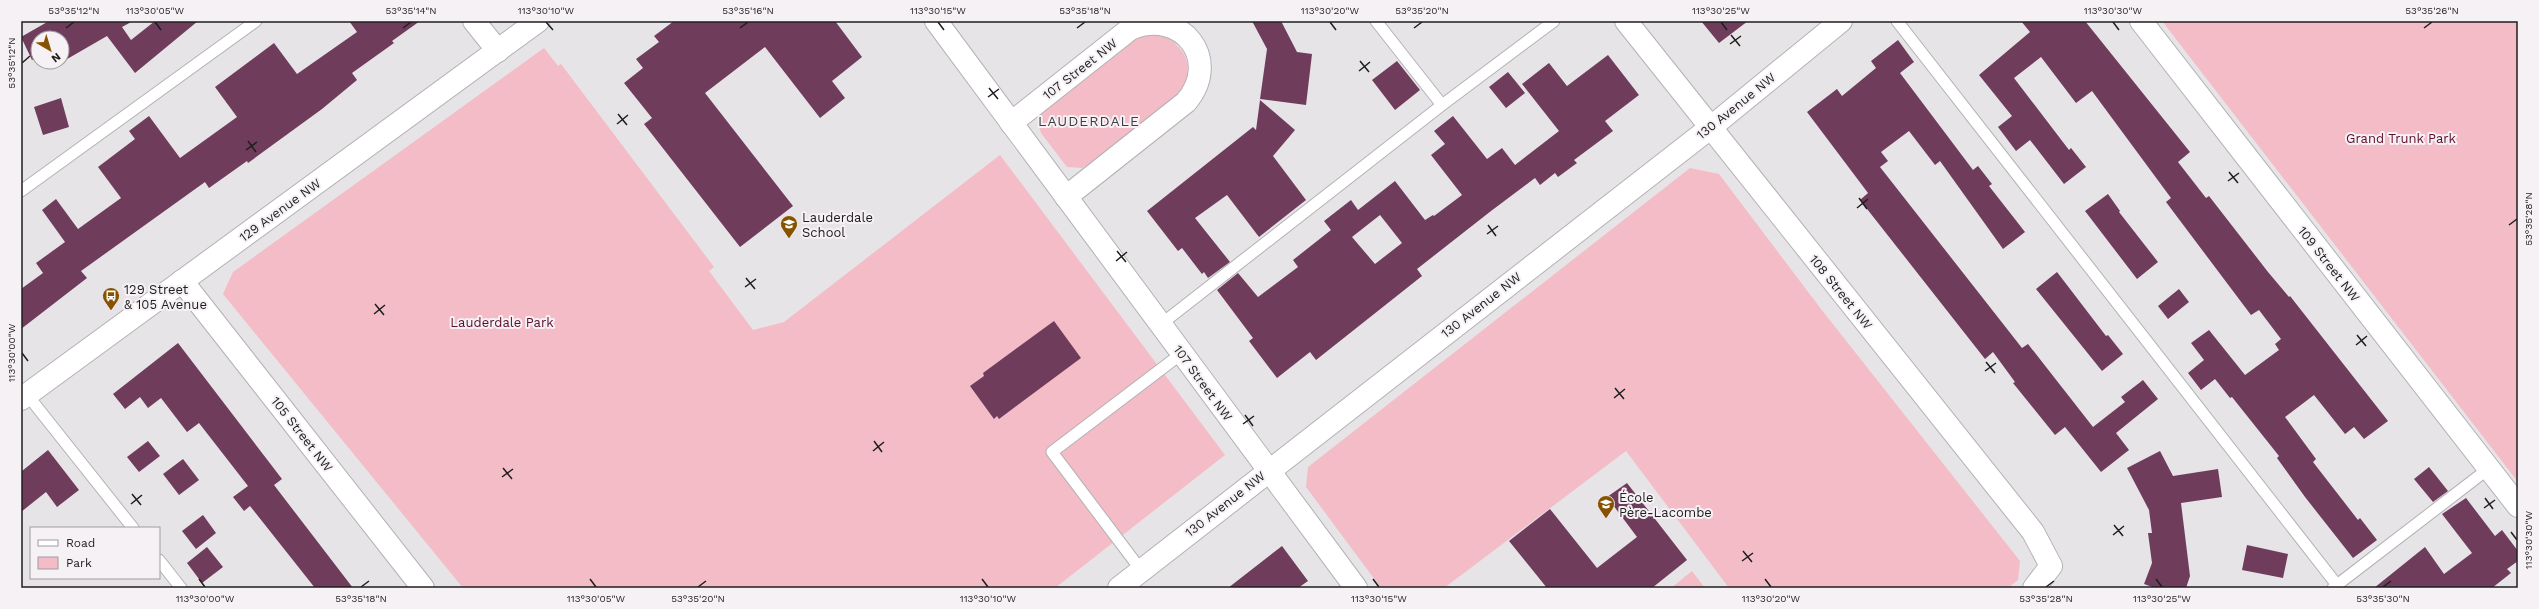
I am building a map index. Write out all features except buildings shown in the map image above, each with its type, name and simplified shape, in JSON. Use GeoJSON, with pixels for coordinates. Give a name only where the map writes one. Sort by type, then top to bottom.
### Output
{"type":"FeatureCollection","features":[{"type":"Feature","properties":{"kind":"street"},"geometry":{"type":"LineString","coordinates":[[474,21],[498,51]]}},
{"type":"Feature","properties":{"kind":"street","name":"129 Avenue NW"},"geometry":{"type":"LineString","coordinates":[[23,393],[182,281],[538,21]]}},
{"type":"Feature","properties":{"kind":"street","name":"107 Street NW"},"geometry":{"type":"LineString","coordinates":[[936,21],[1181,354],[1356,588]]}},
{"type":"Feature","properties":{"kind":"street","name":"108 Street NW"},"geometry":{"type":"LineString","coordinates":[[1626,21],[2033,532],[2051,566],[2034,588]]}},
{"type":"Feature","properties":{"kind":"street","name":"130 Avenue NW"},"geometry":{"type":"LineString","coordinates":[[1119,588],[1268,470],[1710,128],[1841,21]]}},
{"type":"Feature","properties":{"kind":"street","name":"109 Street NW"},"geometry":{"type":"LineString","coordinates":[[2141,21],[2518,506]]}},
{"type":"Feature","properties":{"kind":"street","name":"107 Street NW"},"geometry":{"type":"LineString","coordinates":[[1011,123],[1136,26],[1153,22],[1164,23],[1184,34],[1192,43],[1200,63],[1198,84],[1193,94],[1186,102],[1066,196]]}},
{"type":"Feature","properties":{"kind":"street","name":"105 Street NW"},"geometry":{"type":"LineString","coordinates":[[182,281],[423,588]]}},
{"type":"Feature","properties":{"kind":"lane"},"geometry":{"type":"LineString","coordinates":[[21,192],[256,21]]}},
{"type":"Feature","properties":{"kind":"lane"},"geometry":{"type":"LineString","coordinates":[[1376,21],[1442,104]]}},
{"type":"Feature","properties":{"kind":"lane"},"geometry":{"type":"LineString","coordinates":[[1160,325],[1442,104],[1554,21]]}},
{"type":"Feature","properties":{"kind":"lane"},"geometry":{"type":"LineString","coordinates":[[1897,21],[2335,586],[2488,469]]}},
{"type":"Feature","properties":{"kind":"lane"},"geometry":{"type":"LineString","coordinates":[[1141,570],[1052,452],[1181,354]]}},
{"type":"Feature","properties":{"kind":"lane"},"geometry":{"type":"LineString","coordinates":[[23,393],[132,527]]}},
{"type":"Feature","properties":{"kind":"lane"},"geometry":{"type":"LineString","coordinates":[[160,561],[181,588]]}},
{"type":"Feature","properties":{"kind":"green space","name":"Grand Trunk Park"},"geometry":{"type":"Polygon","coordinates":[[[2162,21],[2518,21],[2518,482],[2162,21]]]}},
{"type":"Feature","properties":{"kind":"green space"},"geometry":{"type":"Polygon","coordinates":[[[1164,34],[1178,46],[1186,57],[1188,70],[1186,89],[1089,164],[1082,168],[1067,167],[1041,133],[1039,127],[1041,114],[1139,35],[1164,34]]]}},
{"type":"Feature","properties":{"kind":"green space","name":"Lauderdale Park"},"geometry":{"type":"Polygon","coordinates":[[[544,48],[558,66],[561,64],[714,267],[709,271],[753,330],[784,322],[1000,155],[1225,455],[1055,588],[463,588],[223,294],[233,272],[544,48]]]}},
{"type":"Feature","properties":{"kind":"green space"},"geometry":{"type":"Polygon","coordinates":[[[1690,168],[1719,174],[1821,309],[2020,561],[2018,580],[2008,588],[1729,588],[1626,451],[1444,588],[1381,588],[1306,487],[1308,467],[1690,168]]]}},
{"type":"Feature","properties":{"kind":"green space"},"geometry":{"type":"Polygon","coordinates":[[[1692,571],[1705,588],[1671,588],[1692,571]]]}},
{"type":"Feature","properties":{"kind":"place","name":"Lauderdale School"},"geometry":{"type":"Point","coordinates":[789,239]}},
{"type":"Feature","properties":{"kind":"place","name":"129 Street & 105 Avenue"},"geometry":{"type":"Point","coordinates":[111,311]}},
{"type":"Feature","properties":{"kind":"place","name":"École Père-Lacombe"},"geometry":{"type":"Point","coordinates":[1606,519]}},
{"type":"Feature","properties":{"kind":"district","name":"LAUDERDALE"},"geometry":{"type":"Point","coordinates":[1089,121]}}]}
